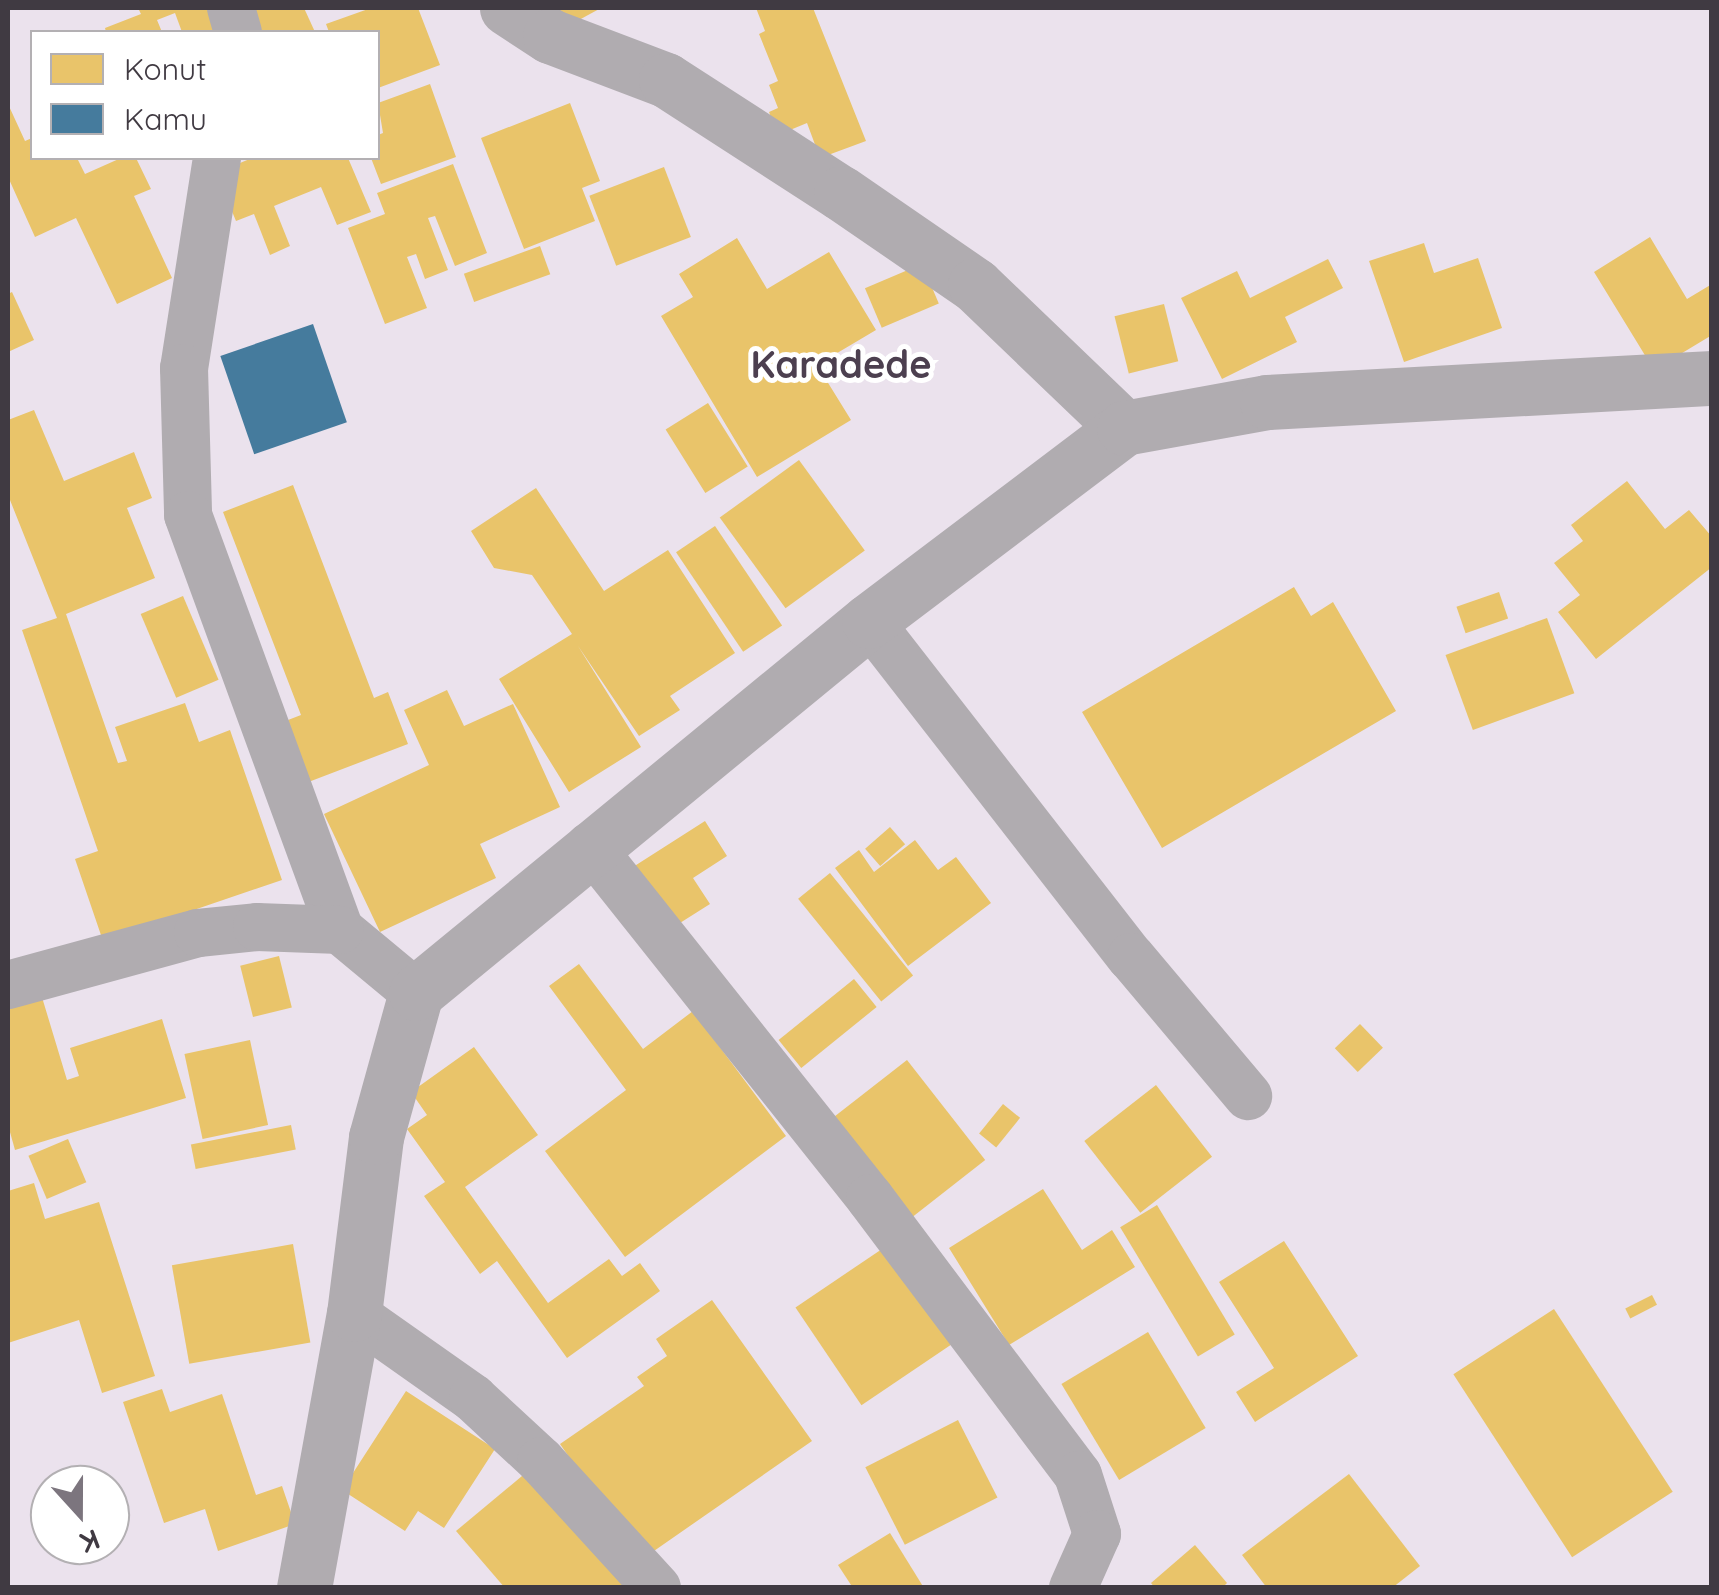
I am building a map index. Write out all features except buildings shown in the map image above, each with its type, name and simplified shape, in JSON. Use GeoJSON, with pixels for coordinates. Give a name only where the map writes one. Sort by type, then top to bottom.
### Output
{"type":"FeatureCollection","features":[{"type":"Feature","properties":{"kind":"street"},"geometry":{"type":"LineString","coordinates":[[507,8],[550,36],[666,80],[841,193],[976,285],[1124,428]]}},
{"type":"Feature","properties":{"kind":"street"},"geometry":{"type":"LineString","coordinates":[[217,160],[184,368],[188,515],[340,930],[416,993]]}},
{"type":"Feature","properties":{"kind":"street"},"geometry":{"type":"LineString","coordinates":[[304,1588],[354,1314],[376,1138],[416,993],[590,846],[869,621],[1124,428],[1267,402],[1712,378]]}},
{"type":"Feature","properties":{"kind":"street"},"geometry":{"type":"LineString","coordinates":[[869,621],[1131,957],[1248,1096]]}},
{"type":"Feature","properties":{"kind":"street"},"geometry":{"type":"LineString","coordinates":[[590,846],[870,1198],[1078,1476],[1096,1534],[1073,1588]]}},
{"type":"Feature","properties":{"kind":"street"},"geometry":{"type":"LineString","coordinates":[[8,985],[198,933],[257,927],[340,930]]}},
{"type":"Feature","properties":{"kind":"street"},"geometry":{"type":"LineString","coordinates":[[354,1314],[473,1398],[541,1461],[657,1588]]}},
{"type":"Feature","properties":{"kind":"district","name":"Karadede"},"geometry":{"type":"Point","coordinates":[841,365]}}]}
